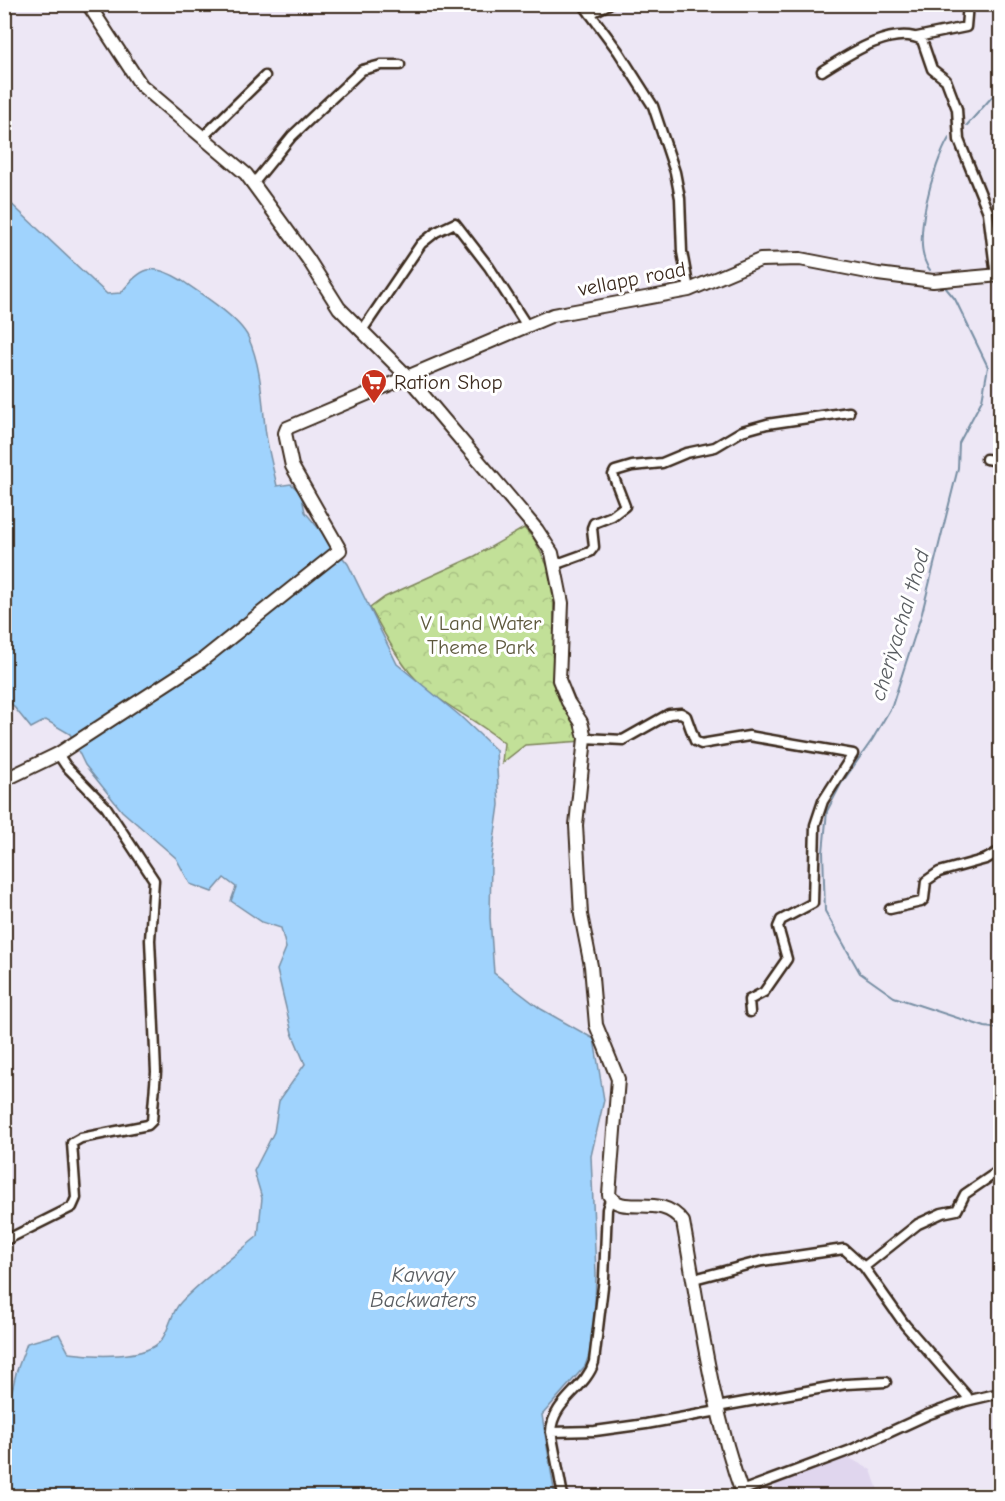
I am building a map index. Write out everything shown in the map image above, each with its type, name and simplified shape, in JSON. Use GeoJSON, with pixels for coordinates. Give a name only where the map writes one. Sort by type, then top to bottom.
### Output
{"type":"FeatureCollection","features":[{"type":"Feature","properties":{"kind":"main road"},"geometry":{"type":"LineString","coordinates":[[88,4],[141,85],[246,174],[308,259],[339,308],[407,376],[537,531],[552,553],[562,603],[559,680],[568,702],[581,722],[585,738],[576,825],[581,915],[591,966],[596,1025],[618,1079],[610,1163],[611,1197],[616,1202],[665,1207],[676,1213],[683,1222],[706,1362],[742,1494]]}},
{"type":"Feature","properties":{"kind":"main road","name":"vellapp road"},"geometry":{"type":"LineString","coordinates":[[58,754],[218,649],[340,550],[292,466],[285,433],[287,428],[553,315],[596,305],[689,290],[760,260],[800,260],[933,281],[998,276]]}},
{"type":"Feature","properties":{"kind":"main road"},"geometry":{"type":"LineString","coordinates":[[4,780],[58,754]]}},
{"type":"Feature","properties":{"kind":"street"},"geometry":{"type":"LineString","coordinates":[[584,4],[618,51],[653,106],[675,172],[680,198],[682,252],[689,290]]}},
{"type":"Feature","properties":{"kind":"street"},"geometry":{"type":"LineString","coordinates":[[590,14],[609,4]]}},
{"type":"Feature","properties":{"kind":"street"},"geometry":{"type":"LineString","coordinates":[[822,71],[870,45],[897,36],[918,37],[962,29],[966,27],[968,4]]}},
{"type":"Feature","properties":{"kind":"street"},"geometry":{"type":"LineString","coordinates":[[918,37],[925,46],[932,69],[949,86],[957,109],[959,141],[987,212],[998,276]]}},
{"type":"Feature","properties":{"kind":"street"},"geometry":{"type":"LineString","coordinates":[[253,184],[292,136],[362,70],[381,65],[400,65]]}},
{"type":"Feature","properties":{"kind":"street"},"geometry":{"type":"LineString","coordinates":[[203,137],[265,76]]}},
{"type":"Feature","properties":{"kind":"street"},"geometry":{"type":"LineString","coordinates":[[361,332],[421,244],[455,223],[489,267],[527,326]]}},
{"type":"Feature","properties":{"kind":"street"},"geometry":{"type":"LineString","coordinates":[[554,565],[590,552],[594,547],[592,528],[594,523],[612,516],[625,506],[614,476],[615,471],[632,466],[662,463],[686,453],[715,447],[742,431],[767,424],[849,412]]}},
{"type":"Feature","properties":{"kind":"street"},"geometry":{"type":"LineString","coordinates":[[986,459],[1000,461]]}},
{"type":"Feature","properties":{"kind":"street"},"geometry":{"type":"LineString","coordinates":[[585,738],[623,740],[677,712],[684,714],[695,741],[701,744],[749,736],[853,754],[823,801],[815,825],[813,903],[780,920],[778,927],[788,959],[764,992],[749,1000],[750,1012]]}},
{"type":"Feature","properties":{"kind":"street"},"geometry":{"type":"LineString","coordinates":[[4,1241],[72,1208],[76,1198],[72,1143],[81,1138],[148,1125],[152,1120],[155,1093],[150,940],[154,880],[106,807],[66,766],[58,754]]}},
{"type":"Feature","properties":{"kind":"street"},"geometry":{"type":"LineString","coordinates":[[890,909],[921,902],[924,899],[926,881],[939,872],[986,859],[1000,852]]}},
{"type":"Feature","properties":{"kind":"street"},"geometry":{"type":"LineString","coordinates":[[864,1267],[918,1224],[942,1213],[957,1210],[965,1194],[1000,1170]]}},
{"type":"Feature","properties":{"kind":"street"},"geometry":{"type":"LineString","coordinates":[[563,1497],[551,1432],[555,1415],[591,1371],[594,1362],[604,1278],[607,1209],[611,1197]]}},
{"type":"Feature","properties":{"kind":"street"},"geometry":{"type":"LineString","coordinates":[[694,1280],[762,1261],[844,1249],[864,1267],[905,1325],[967,1396],[966,1401]]}},
{"type":"Feature","properties":{"kind":"street"},"geometry":{"type":"LineString","coordinates":[[551,1432],[595,1431],[646,1424],[846,1384],[886,1383]]}},
{"type":"Feature","properties":{"kind":"street"},"geometry":{"type":"LineString","coordinates":[[742,1494],[851,1450],[927,1415],[966,1401],[1000,1393]]}},
{"type":"Feature","properties":{"kind":"shaded area"},"geometry":{"type":"Polygon","coordinates":[[[846,1456],[871,1470],[880,1496],[780,1496],[773,1483],[846,1456]]]}},
{"type":"Feature","properties":{"kind":"green space","name":"V Land Water Theme Park"},"geometry":{"type":"Polygon","coordinates":[[[524,528],[534,539],[553,577],[555,665],[583,741],[525,745],[502,763],[504,743],[445,703],[412,675],[400,660],[370,608],[385,597],[475,556],[524,528]]]}},
{"type":"Feature","properties":{"kind":"water","name":"Kavvay Backwaters"},"geometry":{"type":"Polygon","coordinates":[[[4,197],[107,294],[121,293],[135,277],[155,269],[181,280],[236,321],[248,337],[258,370],[266,434],[277,486],[291,484],[301,493],[305,512],[348,564],[397,664],[459,715],[496,750],[499,805],[491,862],[490,918],[494,973],[541,1009],[594,1039],[604,1100],[591,1156],[596,1273],[594,1341],[585,1366],[542,1415],[555,1496],[7,1496],[5,1421],[16,1373],[27,1343],[59,1334],[69,1353],[118,1355],[145,1350],[155,1346],[162,1339],[181,1302],[258,1236],[262,1198],[254,1171],[274,1132],[279,1101],[305,1064],[292,1033],[277,970],[286,948],[281,928],[262,922],[231,901],[236,887],[224,878],[212,892],[190,884],[176,858],[122,811],[85,765],[70,734],[46,720],[31,728],[5,696],[4,197]]]}},
{"type":"Feature","properties":{"kind":"waterway"},"geometry":{"type":"LineString","coordinates":[[967,125],[1000,88]]}},
{"type":"Feature","properties":{"kind":"waterway"},"geometry":{"type":"LineString","coordinates":[[930,270],[924,258],[923,224],[931,184],[949,138]]}},
{"type":"Feature","properties":{"kind":"waterway","name":"cheriyachal thod"},"geometry":{"type":"LineString","coordinates":[[945,287],[955,299],[988,367],[982,400],[959,443],[958,468],[922,613],[892,706],[872,740],[841,784],[827,811],[823,852],[825,911],[860,973],[894,997],[985,1027],[1000,1029]]}},
{"type":"Feature","properties":{"kind":"place","name":"Ration Shop"},"geometry":{"type":"Point","coordinates":[374,405]}}]}
